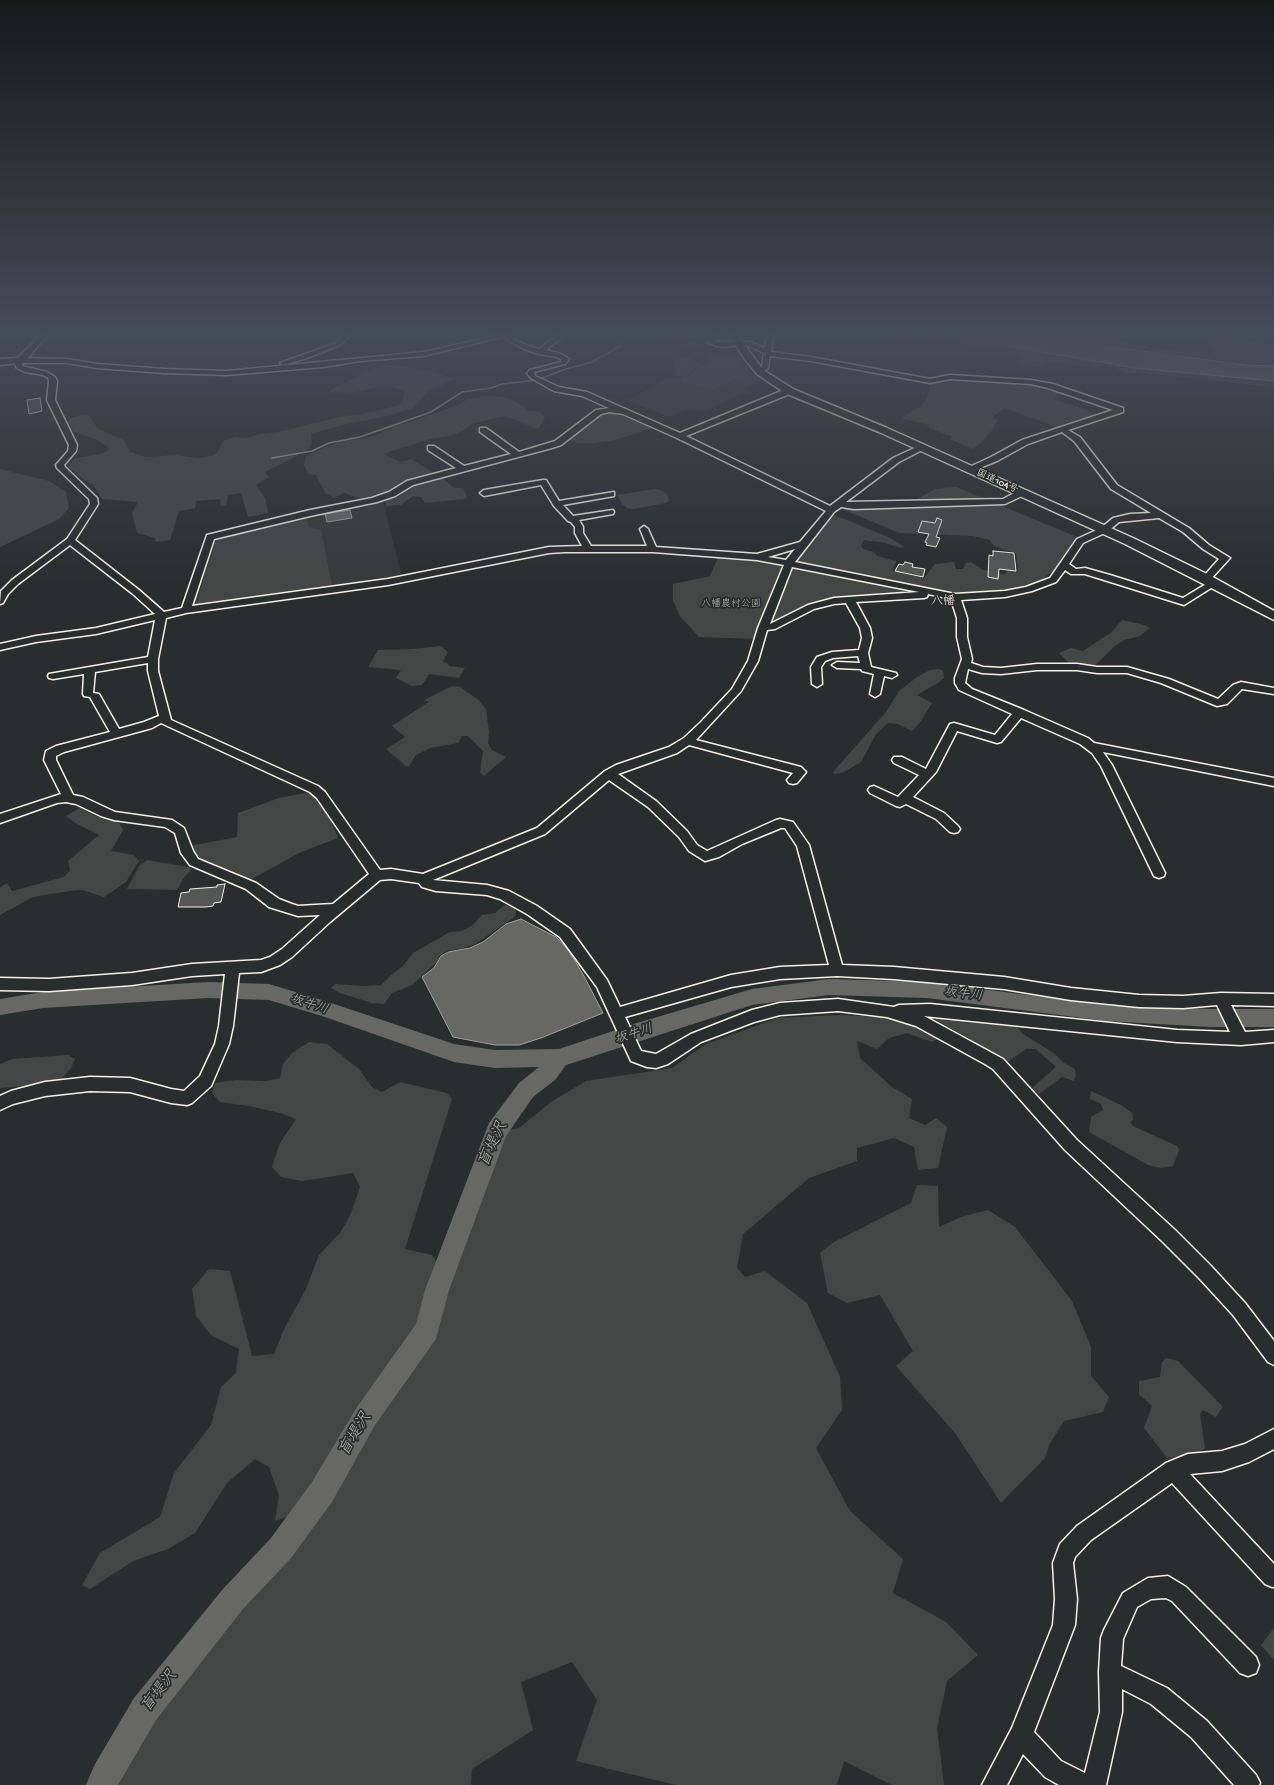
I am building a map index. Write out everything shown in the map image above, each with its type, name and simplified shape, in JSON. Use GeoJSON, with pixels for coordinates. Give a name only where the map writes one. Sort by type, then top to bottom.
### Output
{"type":"FeatureCollection","features":[{"type":"Feature","properties":{"kind":"highway","name":"国道104号"},"geometry":{"type":"LineString","coordinates":[[856,419],[921,447],[1104,530],[1210,581],[1274,616]]}},
{"type":"Feature","properties":{"kind":"street"},"geometry":{"type":"LineString","coordinates":[[0,601],[4,593],[15,582],[70,541],[94,504],[93,498],[60,468],[60,465],[72,451],[72,445],[60,419]]}},
{"type":"Feature","properties":{"kind":"street"},"geometry":{"type":"LineString","coordinates":[[186,610],[210,536],[374,500],[392,494],[410,483],[558,443],[590,419]]}},
{"type":"Feature","properties":{"kind":"street"},"geometry":{"type":"LineString","coordinates":[[640,419],[680,436],[835,507],[1005,501],[1021,493]]}},
{"type":"Feature","properties":{"kind":"street"},"geometry":{"type":"LineString","coordinates":[[680,436],[720,419]]}},
{"type":"Feature","properties":{"kind":"street"},"geometry":{"type":"LineString","coordinates":[[969,469],[994,459],[1026,442],[1092,419]]}},
{"type":"Feature","properties":{"kind":"street"},"geometry":{"type":"LineString","coordinates":[[1062,429],[1077,439],[1114,487],[1186,530],[1206,547],[1225,558],[1210,581],[1184,602],[1107,577],[1085,571],[1074,572],[1064,565]]}},
{"type":"Feature","properties":{"kind":"street"},"geometry":{"type":"LineString","coordinates":[[484,430],[518,455]]}},
{"type":"Feature","properties":{"kind":"street"},"geometry":{"type":"LineString","coordinates":[[0,984],[49,985],[132,979],[192,970],[261,966],[275,961],[287,953],[377,875],[391,874],[423,879],[541,831],[609,774],[620,768],[660,756],[688,741],[724,705],[736,691],[753,661],[763,628],[789,563],[803,544],[835,507],[896,460],[921,447]]}},
{"type":"Feature","properties":{"kind":"street"},"geometry":{"type":"LineString","coordinates":[[431,448],[461,468]]}},
{"type":"Feature","properties":{"kind":"street"},"geometry":{"type":"LineString","coordinates":[[484,493],[543,482],[557,504],[569,517],[574,519],[579,526],[580,533],[589,550]]}},
{"type":"Feature","properties":{"kind":"street"},"geometry":{"type":"LineString","coordinates":[[557,504],[611,494]]}},
{"type":"Feature","properties":{"kind":"street"},"geometry":{"type":"LineString","coordinates":[[574,519],[610,512]]}},
{"type":"Feature","properties":{"kind":"street"},"geometry":{"type":"LineString","coordinates":[[763,628],[771,626],[812,607],[834,601],[928,595],[984,596],[1029,589],[1053,580],[1080,542],[1104,530],[1116,520],[1136,516],[1161,515]]}},
{"type":"Feature","properties":{"kind":"street"},"geometry":{"type":"LineString","coordinates":[[644,529],[653,549]]}},
{"type":"Feature","properties":{"kind":"street"},"geometry":{"type":"LineString","coordinates":[[70,541],[136,592],[158,611],[161,616],[153,659],[153,671],[164,718],[170,724],[314,789],[321,795],[377,875]]}},
{"type":"Feature","properties":{"kind":"street"},"geometry":{"type":"LineString","coordinates":[[757,557],[803,544]]}},
{"type":"Feature","properties":{"kind":"street"},"geometry":{"type":"LineString","coordinates":[[0,647],[36,639],[96,631],[186,610],[388,582],[549,550],[653,549],[757,557],[954,596]]}},
{"type":"Feature","properties":{"kind":"street"},"geometry":{"type":"LineString","coordinates":[[954,596],[962,618],[962,637],[967,659],[960,678],[960,683],[968,692],[1020,712],[1091,746],[1274,782]]}},
{"type":"Feature","properties":{"kind":"street"},"geometry":{"type":"LineString","coordinates":[[849,599],[865,628],[867,638],[864,653],[865,666],[868,670],[892,675]]}},
{"type":"Feature","properties":{"kind":"street"},"geometry":{"type":"LineString","coordinates":[[817,684],[816,667],[821,659],[832,655],[864,653]]}},
{"type":"Feature","properties":{"kind":"street"},"geometry":{"type":"LineString","coordinates":[[53,676],[153,659]]}},
{"type":"Feature","properties":{"kind":"street"},"geometry":{"type":"LineString","coordinates":[[837,665],[865,666]]}},
{"type":"Feature","properties":{"kind":"street"},"geometry":{"type":"LineString","coordinates":[[965,665],[982,670],[995,671],[1037,667],[1077,667],[1097,670],[1127,670],[1165,681],[1217,703],[1223,702],[1237,687],[1241,685],[1274,691]]}},
{"type":"Feature","properties":{"kind":"street"},"geometry":{"type":"LineString","coordinates":[[90,670],[91,695],[116,734]]}},
{"type":"Feature","properties":{"kind":"street"},"geometry":{"type":"LineString","coordinates":[[875,694],[880,673]]}},
{"type":"Feature","properties":{"kind":"street"},"geometry":{"type":"LineString","coordinates":[[874,790],[900,803],[932,769],[954,727],[997,739],[1020,712]]}},
{"type":"Feature","properties":{"kind":"street"},"geometry":{"type":"LineString","coordinates":[[66,798],[67,795],[50,760],[50,754],[60,749],[148,725],[164,718]]}},
{"type":"Feature","properties":{"kind":"street"},"geometry":{"type":"LineString","coordinates":[[688,741],[735,755],[797,770],[800,772],[793,780]]}},
{"type":"Feature","properties":{"kind":"street"},"geometry":{"type":"LineString","coordinates":[[1091,746],[1106,765],[1159,873]]}},
{"type":"Feature","properties":{"kind":"street"},"geometry":{"type":"LineString","coordinates":[[898,760],[927,774]]}},
{"type":"Feature","properties":{"kind":"street"},"geometry":{"type":"LineString","coordinates":[[609,774],[652,804],[683,834],[693,848],[705,856],[716,854],[770,826],[780,823],[789,825],[803,845],[836,970]]}},
{"type":"Feature","properties":{"kind":"street"},"geometry":{"type":"LineString","coordinates":[[0,819],[56,799],[66,798],[79,800],[105,814],[161,822],[176,827],[180,831],[187,853],[194,862],[251,886],[283,907],[298,911],[336,909]]}},
{"type":"Feature","properties":{"kind":"street"},"geometry":{"type":"LineString","coordinates":[[905,798],[940,816],[954,829]]}},
{"type":"Feature","properties":{"kind":"street"},"geometry":{"type":"LineString","coordinates":[[423,879],[427,884],[436,886],[487,890],[511,897],[564,933],[580,952],[602,984],[636,1056],[647,1060],[656,1061],[672,1055],[696,1038],[752,1016],[780,1009],[838,1006],[887,1011],[930,1010],[1014,1020],[1169,1035],[1274,1036]]}},
{"type":"Feature","properties":{"kind":"street"},"geometry":{"type":"LineString","coordinates":[[0,1103],[11,1098],[45,1089],[90,1084],[130,1085],[171,1096],[187,1098],[206,1081],[218,1056],[226,1026],[233,967]]}},
{"type":"Feature","properties":{"kind":"street"},"geometry":{"type":"LineString","coordinates":[[619,1020],[731,981],[780,973],[836,970],[894,972],[1004,983],[1071,994],[1139,1001],[1223,1002],[1274,1000]]}},
{"type":"Feature","properties":{"kind":"street"},"geometry":{"type":"LineString","coordinates":[[1223,1002],[1239,1035]]}},
{"type":"Feature","properties":{"kind":"street"},"geometry":{"type":"LineString","coordinates":[[887,1011],[920,1021],[998,1064],[1071,1145],[1169,1236],[1205,1272],[1239,1309],[1274,1356]]}},
{"type":"Feature","properties":{"kind":"street"},"geometry":{"type":"LineString","coordinates":[[994,1785],[1021,1735],[1064,1624],[1066,1599],[1063,1563],[1067,1551],[1084,1533],[1173,1470],[1188,1464],[1222,1461],[1249,1452],[1274,1439]]}},
{"type":"Feature","properties":{"kind":"street"},"geometry":{"type":"LineString","coordinates":[[1173,1470],[1272,1578]]}},
{"type":"Feature","properties":{"kind":"street"},"geometry":{"type":"LineString","coordinates":[[1094,1785],[1111,1712],[1110,1672],[1112,1638],[1130,1600],[1148,1588],[1168,1587],[1179,1594],[1248,1665]]}},
{"type":"Feature","properties":{"kind":"street"},"geometry":{"type":"LineString","coordinates":[[1110,1672],[1159,1696],[1199,1729],[1248,1783]]}},
{"type":"Feature","properties":{"kind":"street"},"geometry":{"type":"LineString","coordinates":[[1021,1735],[1053,1769],[1078,1783],[1087,1785]]}},
{"type":"Feature","properties":{"kind":"shaded area"},"geometry":{"type":"Polygon","coordinates":[[[382,498],[402,577],[190,608],[213,536],[382,498]]]}},
{"type":"Feature","properties":{"kind":"shaded area"},"geometry":{"type":"Polygon","coordinates":[[[350,510],[352,518],[327,522],[325,514],[350,510]]]}},
{"type":"Feature","properties":{"kind":"shaded area"},"geometry":{"type":"Polygon","coordinates":[[[521,919],[556,937],[569,951],[603,1013],[541,1038],[519,1045],[495,1045],[453,1037],[422,977],[434,968],[441,956],[448,952],[470,948],[483,942],[506,924],[521,919]]]}},
{"type":"Feature","properties":{"kind":"green space"},"geometry":{"type":"Polygon","coordinates":[[[70,419],[91,419],[98,429],[124,440],[130,452],[145,457],[175,455],[198,458],[211,456],[218,452],[223,441],[235,437],[247,438],[260,434],[279,432],[331,419],[370,419],[342,425],[311,434],[312,444],[308,449],[265,472],[269,477],[256,485],[265,498],[268,513],[248,517],[241,493],[228,495],[226,505],[221,506],[220,499],[196,501],[195,508],[179,511],[170,540],[156,542],[155,538],[137,533],[132,513],[138,502],[102,499],[93,484],[84,480],[69,467],[70,463],[76,458],[101,454],[109,450],[107,446],[97,440],[74,432],[68,422],[70,419]]]}},
{"type":"Feature","properties":{"kind":"green space"},"geometry":{"type":"Polygon","coordinates":[[[418,419],[490,419],[471,424],[464,430],[450,436],[430,439],[388,452],[385,455],[400,462],[411,459],[434,473],[409,481],[389,493],[365,500],[344,493],[334,498],[325,493],[316,475],[308,474],[304,465],[306,456],[328,446],[344,441],[363,439],[379,434],[391,427],[418,419]]]}},
{"type":"Feature","properties":{"kind":"green space"},"geometry":{"type":"Polygon","coordinates":[[[515,419],[544,419],[539,428],[535,429],[515,419]]]}},
{"type":"Feature","properties":{"kind":"green space"},"geometry":{"type":"Polygon","coordinates":[[[594,419],[635,419],[652,428],[615,440],[595,443],[578,443],[569,438],[594,419]]]}},
{"type":"Feature","properties":{"kind":"green space"},"geometry":{"type":"Polygon","coordinates":[[[906,419],[997,420],[993,429],[981,443],[973,449],[950,439],[953,437],[929,428],[929,425],[906,419]]]}},
{"type":"Feature","properties":{"kind":"green space"},"geometry":{"type":"Polygon","coordinates":[[[1036,419],[1081,419],[1057,427],[1036,419]]]}},
{"type":"Feature","properties":{"kind":"green space"},"geometry":{"type":"Polygon","coordinates":[[[0,469],[49,481],[66,492],[69,508],[59,519],[0,547],[0,469]]]}},
{"type":"Feature","properties":{"kind":"green space"},"geometry":{"type":"Polygon","coordinates":[[[441,477],[454,488],[463,488],[467,497],[465,499],[425,503],[421,497],[413,496],[401,505],[386,506],[386,500],[397,498],[414,485],[441,477]]]}},
{"type":"Feature","properties":{"kind":"green space"},"geometry":{"type":"Polygon","coordinates":[[[956,487],[1077,537],[1054,570],[1043,579],[1032,584],[983,595],[908,594],[829,598],[807,605],[772,623],[770,619],[790,567],[832,514],[888,537],[905,547],[901,548],[885,543],[864,540],[861,546],[863,549],[874,552],[877,556],[896,561],[892,571],[924,578],[935,564],[954,562],[956,569],[963,569],[966,563],[971,562],[983,570],[1005,574],[1007,571],[1018,571],[1016,553],[993,545],[990,540],[973,536],[899,533],[840,508],[905,506],[935,489],[956,487]]]}},
{"type":"Feature","properties":{"kind":"green space"},"geometry":{"type":"Polygon","coordinates":[[[655,489],[663,491],[668,496],[669,500],[666,503],[634,509],[627,508],[622,504],[617,495],[655,489]]]}},
{"type":"Feature","properties":{"kind":"green space"},"geometry":{"type":"Polygon","coordinates":[[[306,518],[309,527],[321,530],[332,585],[196,604],[217,538],[255,531],[306,518]]]}},
{"type":"Feature","properties":{"kind":"green space","name":"八幡農村公園"},"geometry":{"type":"Polygon","coordinates":[[[718,557],[752,558],[784,564],[755,639],[699,637],[679,615],[673,600],[673,584],[710,576],[718,557]]]}},
{"type":"Feature","properties":{"kind":"green space"},"geometry":{"type":"Polygon","coordinates":[[[1122,620],[1145,625],[1150,628],[1140,636],[1124,640],[1115,646],[1093,667],[1081,664],[1070,664],[1059,653],[1071,648],[1083,651],[1112,632],[1122,620]]]}},
{"type":"Feature","properties":{"kind":"green space"},"geometry":{"type":"Polygon","coordinates":[[[441,646],[448,652],[443,661],[450,666],[465,668],[459,678],[429,674],[422,685],[412,686],[396,678],[401,670],[368,667],[378,650],[441,646]]]}},
{"type":"Feature","properties":{"kind":"green space"},"geometry":{"type":"Polygon","coordinates":[[[940,669],[943,671],[944,678],[917,695],[932,703],[921,721],[912,731],[898,724],[888,723],[876,734],[861,762],[842,773],[834,774],[833,772],[886,712],[899,691],[917,677],[930,670],[940,669]]]}},
{"type":"Feature","properties":{"kind":"green space"},"geometry":{"type":"Polygon","coordinates":[[[452,686],[460,687],[479,700],[486,710],[489,732],[488,743],[492,750],[506,757],[484,776],[480,773],[483,751],[468,736],[462,736],[458,743],[430,748],[416,755],[409,766],[406,766],[386,749],[405,737],[392,726],[429,702],[424,700],[452,686]]]}},
{"type":"Feature","properties":{"kind":"green space"},"geometry":{"type":"Polygon","coordinates":[[[311,792],[326,810],[338,838],[299,853],[250,880],[233,871],[201,861],[196,857],[190,846],[237,837],[238,813],[279,798],[311,792]]]}},
{"type":"Feature","properties":{"kind":"green space"},"geometry":{"type":"Polygon","coordinates":[[[80,808],[95,816],[119,823],[123,830],[111,851],[134,855],[139,861],[126,882],[104,897],[82,890],[33,897],[0,915],[0,887],[7,883],[12,891],[64,877],[70,870],[68,861],[99,835],[75,823],[66,816],[80,808]]]}},
{"type":"Feature","properties":{"kind":"green space"},"geometry":{"type":"Polygon","coordinates":[[[147,860],[189,867],[192,869],[183,879],[177,890],[127,889],[139,866],[147,860]]]}},
{"type":"Feature","properties":{"kind":"green space"},"geometry":{"type":"Polygon","coordinates":[[[505,905],[515,907],[516,916],[475,944],[461,949],[448,950],[439,956],[438,961],[412,985],[392,993],[384,1004],[372,1003],[340,993],[331,988],[336,984],[363,986],[381,985],[402,967],[413,953],[450,932],[462,931],[473,925],[482,915],[495,913],[505,905]]]}},
{"type":"Feature","properties":{"kind":"green space"},"geometry":{"type":"Polygon","coordinates":[[[839,1015],[881,1017],[914,1025],[939,1038],[932,1042],[907,1033],[889,1038],[877,1049],[857,1041],[860,1058],[892,1087],[912,1099],[909,1118],[925,1125],[936,1118],[947,1127],[938,1168],[918,1170],[914,1147],[894,1138],[857,1148],[857,1161],[809,1178],[743,1234],[737,1268],[745,1277],[765,1271],[807,1303],[840,1377],[842,1410],[816,1448],[850,1511],[903,1559],[893,1593],[946,1622],[978,1655],[947,1681],[937,1728],[944,1785],[892,1785],[844,1761],[837,1785],[676,1785],[576,1761],[597,1700],[572,1662],[521,1682],[533,1730],[472,1769],[471,1785],[114,1785],[145,1724],[226,1621],[299,1540],[372,1422],[421,1348],[436,1321],[453,1262],[502,1131],[519,1128],[551,1102],[586,1081],[672,1068],[706,1044],[778,1018],[839,1015]]]}},
{"type":"Feature","properties":{"kind":"green space"},"geometry":{"type":"Polygon","coordinates":[[[935,1017],[1010,1023],[1016,1026],[1023,1034],[1055,1054],[1064,1063],[1075,1069],[1076,1075],[1074,1081],[1062,1077],[1039,1094],[1032,1088],[1056,1067],[1036,1049],[1026,1049],[1006,1063],[967,1037],[937,1021],[935,1017]]]}},
{"type":"Feature","properties":{"kind":"green space"},"geometry":{"type":"Polygon","coordinates":[[[309,1042],[327,1044],[359,1069],[372,1087],[382,1092],[400,1082],[447,1093],[452,1099],[405,1249],[432,1255],[438,1264],[424,1314],[416,1334],[357,1417],[318,1482],[290,1516],[275,1521],[279,1496],[269,1467],[255,1459],[227,1483],[195,1533],[168,1549],[133,1561],[90,1589],[82,1585],[100,1553],[160,1517],[174,1473],[211,1425],[221,1387],[236,1373],[239,1349],[212,1336],[196,1316],[192,1289],[209,1269],[230,1271],[252,1356],[274,1354],[284,1329],[306,1289],[319,1255],[340,1233],[350,1216],[360,1187],[353,1173],[302,1181],[281,1177],[272,1167],[280,1143],[296,1119],[280,1113],[249,1106],[220,1102],[212,1093],[215,1083],[236,1080],[266,1081],[280,1078],[283,1064],[292,1053],[309,1042]]]}},
{"type":"Feature","properties":{"kind":"green space"},"geometry":{"type":"Polygon","coordinates":[[[68,1055],[75,1059],[71,1068],[58,1083],[0,1088],[0,1064],[13,1059],[68,1055]]]}},
{"type":"Feature","properties":{"kind":"green space"},"geometry":{"type":"Polygon","coordinates":[[[1091,1091],[1121,1105],[1132,1113],[1133,1120],[1130,1122],[1133,1126],[1177,1146],[1179,1150],[1173,1166],[1161,1168],[1148,1165],[1089,1132],[1091,1117],[1103,1110],[1101,1104],[1090,1099],[1091,1091]]]}},
{"type":"Feature","properties":{"kind":"green space"},"geometry":{"type":"Polygon","coordinates":[[[917,1185],[938,1186],[939,1227],[961,1217],[988,1210],[1015,1227],[1072,1301],[1091,1347],[1091,1376],[1109,1397],[1103,1412],[1064,1421],[1049,1445],[1045,1458],[1001,1503],[955,1433],[896,1366],[913,1351],[880,1295],[847,1303],[828,1293],[820,1253],[834,1242],[911,1203],[917,1185]]]}},
{"type":"Feature","properties":{"kind":"green space"},"geometry":{"type":"Polygon","coordinates":[[[1166,1358],[1178,1361],[1223,1407],[1216,1417],[1203,1410],[1200,1414],[1205,1449],[1185,1456],[1167,1458],[1144,1428],[1152,1406],[1139,1394],[1139,1381],[1160,1377],[1162,1362],[1166,1358]]]}},
{"type":"Feature","properties":{"kind":"green space"},"geometry":{"type":"Polygon","coordinates":[[[1274,1628],[1274,1660],[1261,1645],[1274,1628]]]}},
{"type":"Feature","properties":{"kind":"building"},"geometry":{"type":"Polygon","coordinates":[[[937,518],[942,520],[936,537],[940,538],[936,547],[926,545],[927,543],[925,542],[929,534],[918,532],[922,521],[935,523],[937,518]]]}},
{"type":"Feature","properties":{"kind":"building"},"geometry":{"type":"Polygon","coordinates":[[[993,551],[1014,553],[1016,571],[999,569],[998,579],[988,577],[989,555],[993,556],[993,551]]]}},
{"type":"Feature","properties":{"kind":"building"},"geometry":{"type":"Polygon","coordinates":[[[905,562],[913,564],[912,567],[925,569],[923,577],[895,571],[899,564],[903,565],[905,562]]]}},
{"type":"Feature","properties":{"kind":"building"},"geometry":{"type":"Polygon","coordinates":[[[225,884],[221,902],[214,903],[213,906],[178,907],[181,893],[189,892],[190,889],[217,887],[217,885],[225,884]]]}},
{"type":"Feature","properties":{"kind":"waterway"},"geometry":{"type":"LineString","coordinates":[[272,458],[312,451],[329,443],[360,437],[410,419]]}},
{"type":"Feature","properties":{"kind":"waterway","name":"坂牛川"},"geometry":{"type":"LineString","coordinates":[[559,1058],[637,1032],[752,997],[829,987],[927,990],[1106,1013],[1210,1018],[1274,1018]]}},
{"type":"Feature","properties":{"kind":"waterway","name":"坂牛川"},"geometry":{"type":"LineString","coordinates":[[0,1007],[43,1000],[208,990],[269,992],[325,1009],[454,1053],[495,1059],[559,1058]]}},
{"type":"Feature","properties":{"kind":"waterway","name":"盲堤沢"},"geometry":{"type":"LineString","coordinates":[[102,1785],[106,1775],[145,1709],[233,1599],[281,1548],[322,1492],[366,1416],[427,1330],[437,1290],[497,1130],[526,1090],[548,1073],[559,1058]]}},
{"type":"Feature","properties":{"kind":"district","name":"八幡"},"geometry":{"type":"Point","coordinates":[943,602]}}]}
